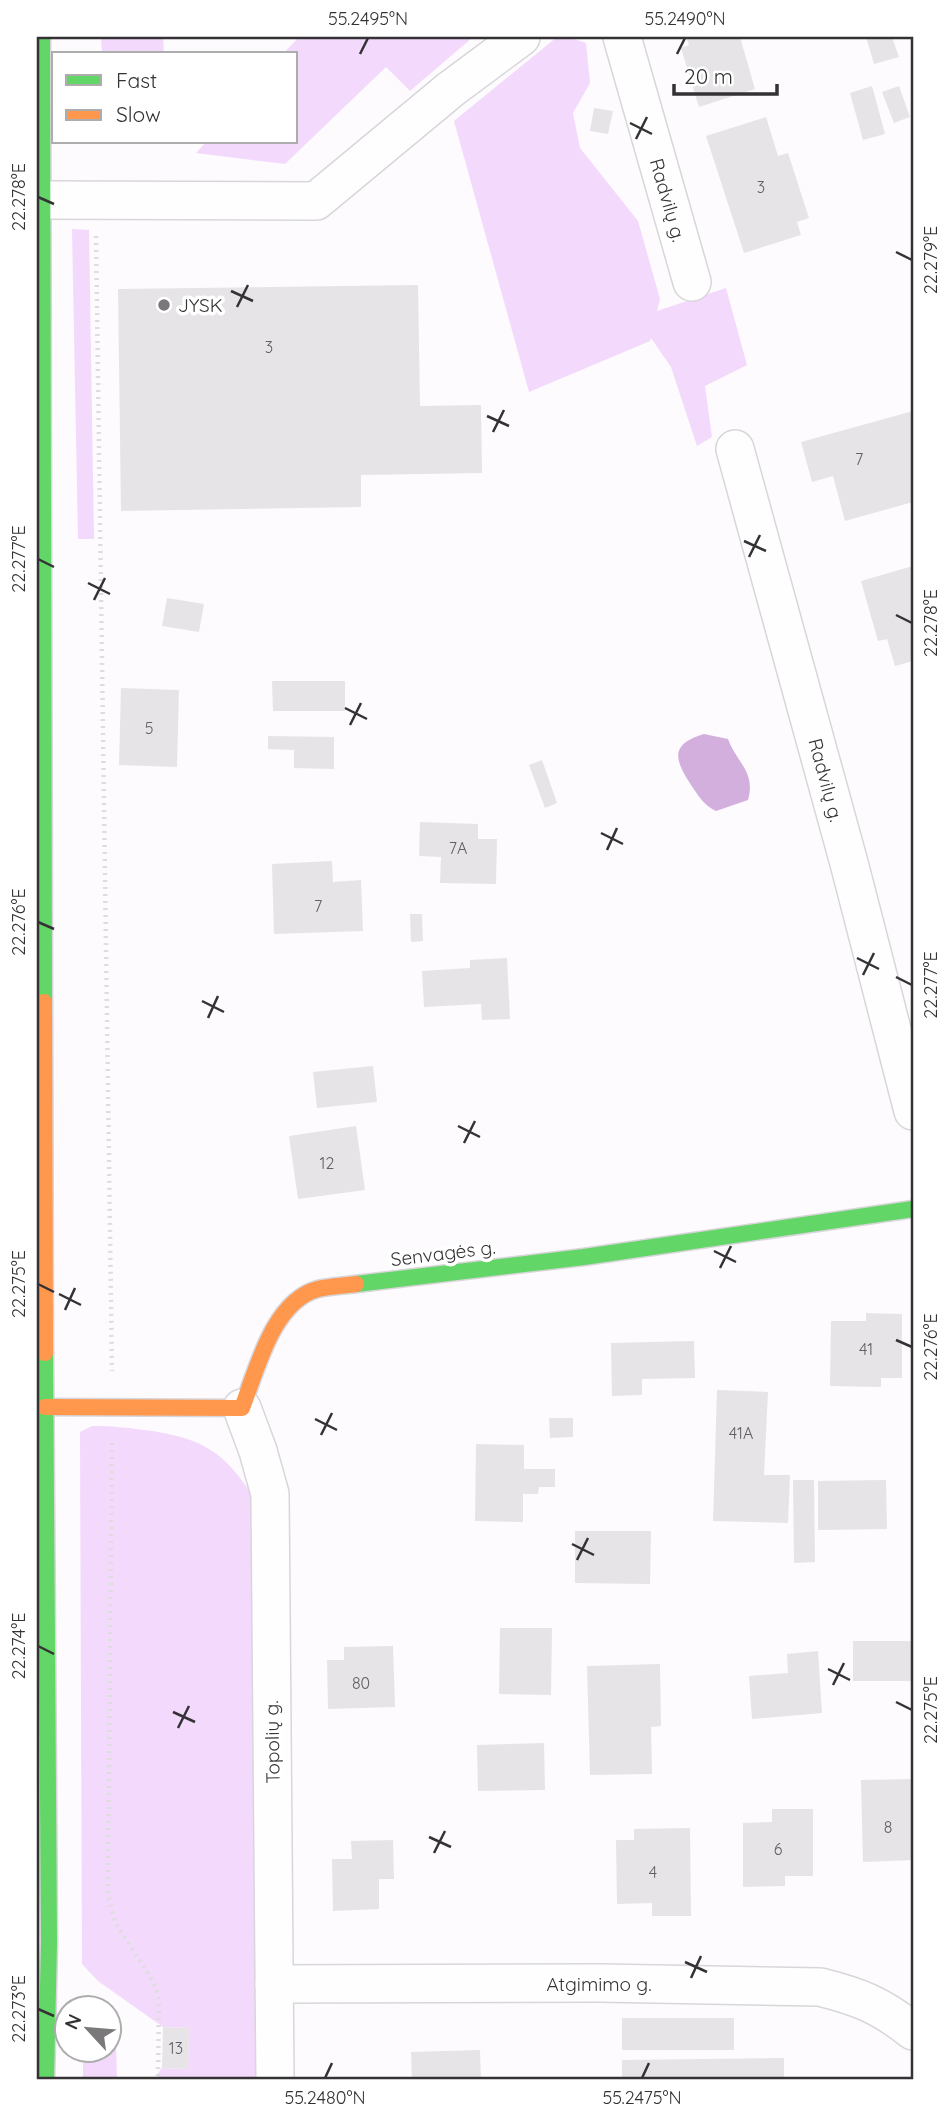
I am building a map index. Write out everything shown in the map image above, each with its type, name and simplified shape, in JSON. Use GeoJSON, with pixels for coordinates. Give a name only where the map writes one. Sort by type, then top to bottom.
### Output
{"type":"FeatureCollection","features":[{"type":"Feature","properties":{"kind":"main road"},"geometry":{"type":"LineString","coordinates":[[42,37],[39,158],[48,1928],[46,2080]]}},
{"type":"Feature","properties":{"kind":"main road","name":"Senvagės g."},"geometry":{"type":"LineString","coordinates":[[242,1408],[274,1329],[294,1300],[317,1289],[584,1257],[913,1209]]}},
{"type":"Feature","properties":{"kind":"main road"},"geometry":{"type":"LineString","coordinates":[[45,1407],[242,1408]]}},
{"type":"Feature","properties":{"kind":"street"},"geometry":{"type":"LineString","coordinates":[[41,200],[316,201],[451,89],[521,37]]}},
{"type":"Feature","properties":{"kind":"street","name":"Radvilų g."},"geometry":{"type":"LineString","coordinates":[[622,37],[692,282]]}},
{"type":"Feature","properties":{"kind":"street","name":"Radvilų g."},"geometry":{"type":"LineString","coordinates":[[736,449],[913,1111]]}},
{"type":"Feature","properties":{"kind":"street","name":"Topolių g."},"geometry":{"type":"LineString","coordinates":[[242,1408],[270,1494],[275,2080]]}},
{"type":"Feature","properties":{"kind":"street","name":"Atgimimo g."},"geometry":{"type":"LineString","coordinates":[[274,1984],[600,1983],[820,1987],[852,1995],[887,2010],[913,2031]]}},
{"type":"Feature","properties":{"kind":"path"},"geometry":{"type":"LineString","coordinates":[[95,202],[113,1408],[108,1893],[115,1922],[154,1983],[159,1999],[158,2080]]}},
{"type":"Feature","properties":{"kind":"shaded area"},"geometry":{"type":"Polygon","coordinates":[[[101,37],[163,37],[164,52],[102,52],[101,37]]]}},
{"type":"Feature","properties":{"kind":"shaded area"},"geometry":{"type":"Polygon","coordinates":[[[299,37],[473,37],[410,91],[386,67],[285,164],[196,153],[204,144],[298,144],[298,52],[285,52],[299,37]]]}},
{"type":"Feature","properties":{"kind":"shaded area"},"geometry":{"type":"Polygon","coordinates":[[[557,37],[568,37],[586,43],[590,83],[573,113],[580,148],[638,221],[660,299],[657,311],[726,288],[747,365],[705,386],[712,437],[697,446],[671,367],[651,338],[650,341],[529,392],[454,121],[557,37]]]}},
{"type":"Feature","properties":{"kind":"shaded area"},"geometry":{"type":"Polygon","coordinates":[[[72,229],[89,230],[94,539],[78,539],[72,229]]]}},
{"type":"Feature","properties":{"kind":"shaded area"},"geometry":{"type":"Polygon","coordinates":[[[704,734],[728,739],[748,775],[748,800],[716,811],[705,804],[693,788],[682,770],[678,755],[684,743],[704,734]]]}},
{"type":"Feature","properties":{"kind":"shaded area"},"geometry":{"type":"Polygon","coordinates":[[[92,1426],[115,1427],[184,1438],[220,1457],[251,1493],[260,2080],[158,2080],[158,2073],[162,2068],[188,2069],[189,2028],[163,2027],[122,1998],[122,1994],[116,1994],[98,1981],[82,1964],[80,1432],[92,1426]]]}},
{"type":"Feature","properties":{"kind":"shaded area"},"geometry":{"type":"Polygon","coordinates":[[[83,2064],[117,2064],[117,2080],[83,2080],[83,2064]]]}},
{"type":"Feature","properties":{"kind":"building"},"geometry":{"type":"Polygon","coordinates":[[[686,37],[740,37],[755,89],[699,107],[681,48],[689,45],[686,37]]]}},
{"type":"Feature","properties":{"kind":"building"},"geometry":{"type":"Polygon","coordinates":[[[866,37],[892,37],[899,57],[874,64],[866,37]]]}},
{"type":"Feature","properties":{"kind":"building"},"geometry":{"type":"Polygon","coordinates":[[[872,86],[885,134],[863,140],[850,93],[872,86]]]}},
{"type":"Feature","properties":{"kind":"building"},"geometry":{"type":"Polygon","coordinates":[[[899,86],[910,117],[894,123],[882,92],[899,86]]]}},
{"type":"Feature","properties":{"kind":"building"},"geometry":{"type":"Polygon","coordinates":[[[594,108],[613,111],[608,134],[590,131],[594,108]]]}},
{"type":"Feature","properties":{"kind":"building"},"geometry":{"type":"Polygon","coordinates":[[[766,117],[778,156],[788,153],[809,218],[797,222],[801,235],[744,253],[706,136],[766,117]]]}},
{"type":"Feature","properties":{"kind":"building"},"geometry":{"type":"Polygon","coordinates":[[[418,285],[420,406],[481,405],[482,473],[361,475],[361,507],[121,511],[118,289],[418,285]]]}},
{"type":"Feature","properties":{"kind":"building"},"geometry":{"type":"Polygon","coordinates":[[[913,411],[913,502],[845,521],[833,476],[812,482],[801,442],[913,411]]]}},
{"type":"Feature","properties":{"kind":"building"},"geometry":{"type":"Polygon","coordinates":[[[913,566],[913,661],[895,666],[887,639],[878,641],[861,581],[913,566]]]}},
{"type":"Feature","properties":{"kind":"building"},"geometry":{"type":"Polygon","coordinates":[[[167,598],[204,604],[199,632],[162,626],[167,598]]]}},
{"type":"Feature","properties":{"kind":"building"},"geometry":{"type":"Polygon","coordinates":[[[272,681],[345,681],[345,711],[273,711],[272,681]]]}},
{"type":"Feature","properties":{"kind":"building"},"geometry":{"type":"Polygon","coordinates":[[[121,688],[179,690],[177,767],[119,765],[121,688]]]}},
{"type":"Feature","properties":{"kind":"building"},"geometry":{"type":"Polygon","coordinates":[[[268,736],[334,737],[334,769],[294,768],[294,750],[268,749],[268,736]]]}},
{"type":"Feature","properties":{"kind":"building"},"geometry":{"type":"Polygon","coordinates":[[[542,760],[557,803],[545,808],[529,765],[542,760]]]}},
{"type":"Feature","properties":{"kind":"building"},"geometry":{"type":"Polygon","coordinates":[[[420,822],[478,824],[478,839],[497,839],[496,884],[440,883],[441,857],[419,856],[420,822]]]}},
{"type":"Feature","properties":{"kind":"building"},"geometry":{"type":"Polygon","coordinates":[[[332,861],[333,882],[361,880],[363,931],[274,934],[272,864],[332,861]]]}},
{"type":"Feature","properties":{"kind":"building"},"geometry":{"type":"Polygon","coordinates":[[[410,914],[422,914],[423,941],[411,942],[410,914]]]}},
{"type":"Feature","properties":{"kind":"building"},"geometry":{"type":"Polygon","coordinates":[[[507,958],[510,1019],[482,1020],[481,1004],[424,1007],[422,971],[470,968],[470,960],[507,958]]]}},
{"type":"Feature","properties":{"kind":"building"},"geometry":{"type":"Polygon","coordinates":[[[373,1066],[377,1102],[317,1108],[313,1072],[373,1066]]]}},
{"type":"Feature","properties":{"kind":"building"},"geometry":{"type":"Polygon","coordinates":[[[356,1126],[365,1190],[298,1199],[289,1136],[356,1126]]]}},
{"type":"Feature","properties":{"kind":"building"},"geometry":{"type":"Polygon","coordinates":[[[866,1313],[902,1314],[902,1378],[881,1378],[881,1387],[830,1386],[831,1321],[866,1321],[866,1313]]]}},
{"type":"Feature","properties":{"kind":"building"},"geometry":{"type":"Polygon","coordinates":[[[694,1341],[695,1378],[642,1379],[642,1395],[612,1396],[611,1343],[694,1341]]]}},
{"type":"Feature","properties":{"kind":"building"},"geometry":{"type":"Polygon","coordinates":[[[717,1390],[768,1392],[764,1475],[790,1475],[788,1523],[713,1521],[717,1390]]]}},
{"type":"Feature","properties":{"kind":"building"},"geometry":{"type":"Polygon","coordinates":[[[549,1418],[573,1418],[573,1437],[550,1438],[549,1418]]]}},
{"type":"Feature","properties":{"kind":"building"},"geometry":{"type":"Polygon","coordinates":[[[476,1444],[524,1445],[524,1469],[555,1469],[555,1487],[539,1487],[538,1494],[523,1494],[523,1522],[475,1521],[476,1444]]]}},
{"type":"Feature","properties":{"kind":"building"},"geometry":{"type":"Polygon","coordinates":[[[793,1480],[814,1480],[815,1562],[794,1563],[793,1480]]]}},
{"type":"Feature","properties":{"kind":"building"},"geometry":{"type":"Polygon","coordinates":[[[886,1480],[887,1529],[818,1530],[818,1481],[886,1480]]]}},
{"type":"Feature","properties":{"kind":"building"},"geometry":{"type":"Polygon","coordinates":[[[575,1531],[651,1531],[650,1584],[575,1583],[575,1531]]]}},
{"type":"Feature","properties":{"kind":"building"},"geometry":{"type":"Polygon","coordinates":[[[500,1628],[552,1628],[551,1695],[499,1694],[500,1628]]]}},
{"type":"Feature","properties":{"kind":"building"},"geometry":{"type":"Polygon","coordinates":[[[853,1641],[913,1641],[913,1681],[853,1681],[853,1641]]]}},
{"type":"Feature","properties":{"kind":"building"},"geometry":{"type":"Polygon","coordinates":[[[393,1646],[395,1707],[328,1709],[327,1660],[344,1660],[344,1647],[393,1646]]]}},
{"type":"Feature","properties":{"kind":"building"},"geometry":{"type":"Polygon","coordinates":[[[818,1651],[822,1713],[752,1719],[749,1676],[788,1673],[787,1654],[818,1651]]]}},
{"type":"Feature","properties":{"kind":"building"},"geometry":{"type":"Polygon","coordinates":[[[660,1664],[661,1726],[651,1727],[652,1774],[590,1775],[587,1666],[660,1664]]]}},
{"type":"Feature","properties":{"kind":"building"},"geometry":{"type":"Polygon","coordinates":[[[544,1743],[545,1790],[478,1791],[477,1745],[544,1743]]]}},
{"type":"Feature","properties":{"kind":"building"},"geometry":{"type":"Polygon","coordinates":[[[911,1779],[913,1860],[863,1862],[861,1780],[911,1779]]]}},
{"type":"Feature","properties":{"kind":"building"},"geometry":{"type":"Polygon","coordinates":[[[772,1809],[813,1809],[813,1876],[785,1876],[785,1886],[743,1887],[743,1823],[772,1822],[772,1809]]]}},
{"type":"Feature","properties":{"kind":"building"},"geometry":{"type":"Polygon","coordinates":[[[690,1828],[691,1916],[652,1916],[652,1903],[617,1904],[616,1840],[634,1840],[634,1829],[690,1828]]]}},
{"type":"Feature","properties":{"kind":"building"},"geometry":{"type":"Polygon","coordinates":[[[393,1840],[394,1879],[379,1879],[379,1909],[333,1911],[332,1859],[352,1859],[351,1841],[393,1840]]]}},
{"type":"Feature","properties":{"kind":"building"},"geometry":{"type":"Polygon","coordinates":[[[622,2018],[734,2018],[734,2050],[622,2050],[622,2018]]]}},
{"type":"Feature","properties":{"kind":"building"},"geometry":{"type":"Polygon","coordinates":[[[163,2027],[189,2028],[188,2069],[162,2068],[163,2027]]]}},
{"type":"Feature","properties":{"kind":"building"},"geometry":{"type":"Polygon","coordinates":[[[480,2050],[481,2080],[412,2080],[411,2052],[480,2050]]]}},
{"type":"Feature","properties":{"kind":"building"},"geometry":{"type":"Polygon","coordinates":[[[784,2058],[784,2080],[622,2080],[622,2060],[784,2058]]]}},
{"type":"Feature","properties":{"kind":"traffic: fast"},"geometry":{"type":"LineString","coordinates":[[42,37],[44,1002]]}},
{"type":"Feature","properties":{"kind":"traffic: fast"},"geometry":{"type":"LineString","coordinates":[[356,1284],[584,1257],[913,1209]]}},
{"type":"Feature","properties":{"kind":"traffic: fast"},"geometry":{"type":"LineString","coordinates":[[45,1353],[49,1942],[46,2080]]}},
{"type":"Feature","properties":{"kind":"traffic: slow"},"geometry":{"type":"LineString","coordinates":[[44,1002],[45,1353]]}},
{"type":"Feature","properties":{"kind":"traffic: slow"},"geometry":{"type":"LineString","coordinates":[[45,1407],[242,1408],[269,1338],[289,1307],[302,1296],[318,1289],[356,1284]]}},
{"type":"Feature","properties":{"kind":"place","name":"JYSK"},"geometry":{"type":"Point","coordinates":[164,305]}}]}
